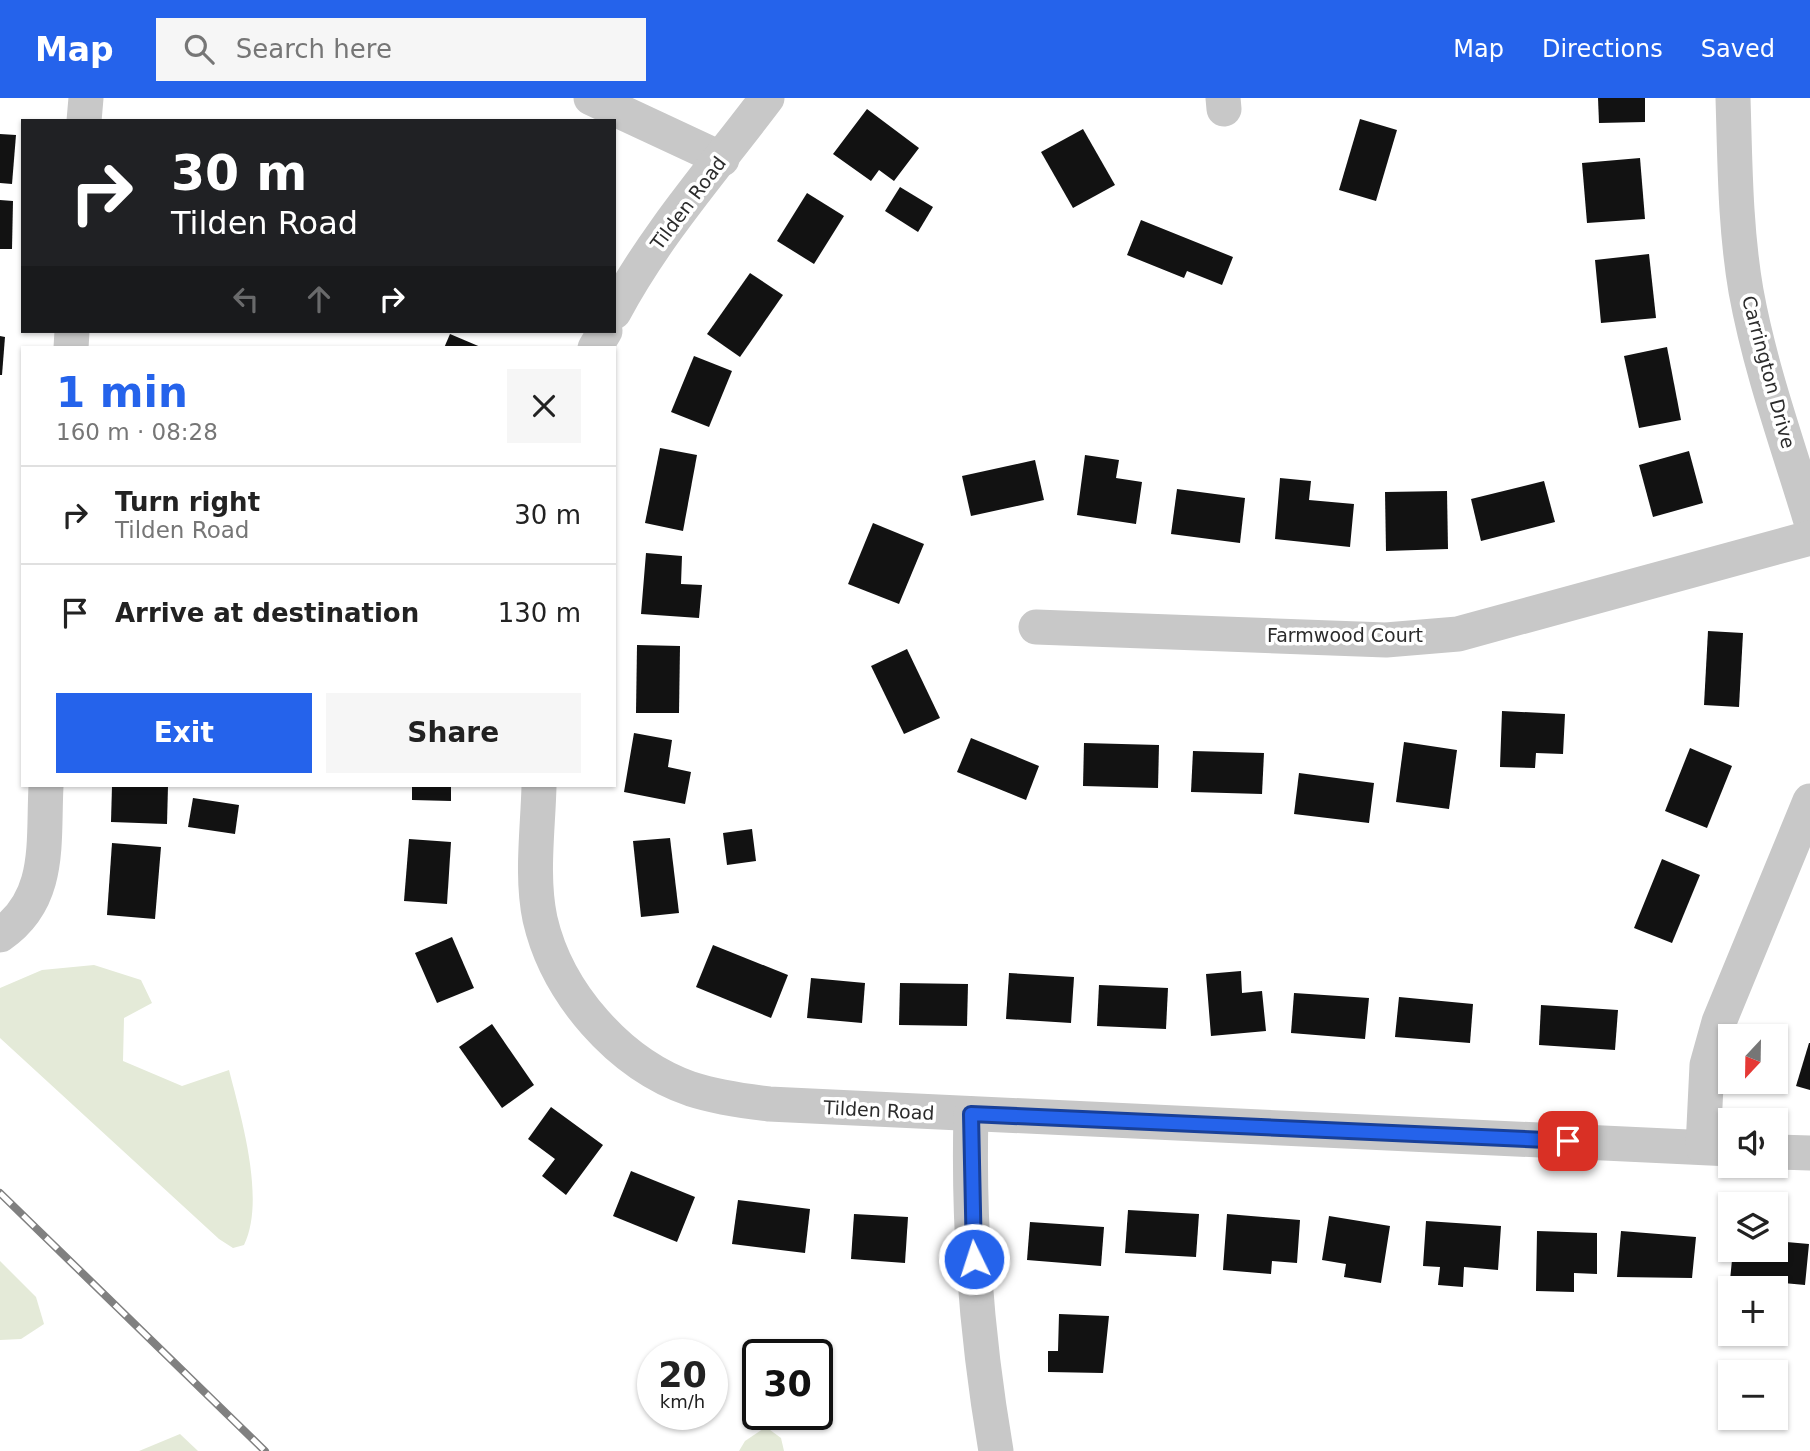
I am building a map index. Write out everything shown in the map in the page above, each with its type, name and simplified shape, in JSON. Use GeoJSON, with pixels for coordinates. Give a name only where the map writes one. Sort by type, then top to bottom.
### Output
{"type":"FeatureCollection","features":[{"type":"Feature","properties":{"kind":"street"},"geometry":{"type":"LineString","coordinates":[[84,119],[86,98]]}},
{"type":"Feature","properties":{"kind":"street"},"geometry":{"type":"LineString","coordinates":[[591,98],[722,159]]}},
{"type":"Feature","properties":{"kind":"street","name":"Tilden Road"},"geometry":{"type":"LineString","coordinates":[[616,308],[628,285],[669,227],[767,98]]}},
{"type":"Feature","properties":{"kind":"street","name":"Carrington Drive"},"geometry":{"type":"LineString","coordinates":[[1733,98],[1739,226],[1746,291],[1758,344],[1810,518]]}},
{"type":"Feature","properties":{"kind":"street","name":"Farmwood Court"},"geometry":{"type":"LineString","coordinates":[[1036,627],[1387,640],[1458,634],[1810,537]]}},
{"type":"Feature","properties":{"kind":"street"},"geometry":{"type":"LineString","coordinates":[[0,935],[18,923],[30,908],[38,889],[46,787]]}},
{"type":"Feature","properties":{"kind":"street","name":"Tilden Road"},"geometry":{"type":"LineString","coordinates":[[539,787],[536,877],[544,931],[565,981],[587,1014],[616,1044],[650,1068],[689,1088],[740,1100],[971,1114],[1717,1148]]}},
{"type":"Feature","properties":{"kind":"street"},"geometry":{"type":"LineString","coordinates":[[1717,1148],[1707,1065],[1719,1022],[1810,801]]}},
{"type":"Feature","properties":{"kind":"street"},"geometry":{"type":"LineString","coordinates":[[971,1114],[971,1234],[985,1386],[996,1451]]}},
{"type":"Feature","properties":{"kind":"street"},"geometry":{"type":"LineString","coordinates":[[1788,1152],[1810,1153]]}},
{"type":"Feature","properties":{"kind":"green space"},"geometry":{"type":"Polygon","coordinates":[[[94,965],[141,980],[152,1003],[124,1018],[123,1061],[182,1086],[229,1070],[245,1134],[252,1182],[253,1205],[244,1245],[233,1248],[219,1239],[0,1038],[0,988],[42,970],[94,965]]]}},
{"type":"Feature","properties":{"kind":"green space"},"geometry":{"type":"Polygon","coordinates":[[[0,1261],[36,1297],[44,1324],[21,1339],[0,1340],[0,1261]]]}},
{"type":"Feature","properties":{"kind":"green space"},"geometry":{"type":"Polygon","coordinates":[[[762,1430],[770,1430],[781,1438],[784,1451],[739,1451],[745,1441],[762,1430]]]}},
{"type":"Feature","properties":{"kind":"green space"},"geometry":{"type":"Polygon","coordinates":[[[180,1434],[198,1451],[139,1451],[180,1434]]]}},
{"type":"Feature","properties":{"kind":"building"},"geometry":{"type":"Polygon","coordinates":[[[1598,98],[1645,98],[1645,122],[1599,123],[1598,98]]]}},
{"type":"Feature","properties":{"kind":"building"},"geometry":{"type":"Polygon","coordinates":[[[867,109],[919,148],[894,181],[879,170],[871,181],[833,154],[867,109]]]}},
{"type":"Feature","properties":{"kind":"building"},"geometry":{"type":"Polygon","coordinates":[[[1360,119],[1397,130],[1376,201],[1339,190],[1360,119]]]}},
{"type":"Feature","properties":{"kind":"building"},"geometry":{"type":"Polygon","coordinates":[[[1083,129],[1115,185],[1073,208],[1041,152],[1083,129]]]}},
{"type":"Feature","properties":{"kind":"building"},"geometry":{"type":"Polygon","coordinates":[[[0,134],[16,135],[12,184],[0,183],[0,134]]]}},
{"type":"Feature","properties":{"kind":"building"},"geometry":{"type":"Polygon","coordinates":[[[1640,158],[1645,219],[1587,223],[1582,163],[1640,158]]]}},
{"type":"Feature","properties":{"kind":"building"},"geometry":{"type":"Polygon","coordinates":[[[900,187],[933,207],[918,232],[885,211],[900,187]]]}},
{"type":"Feature","properties":{"kind":"building"},"geometry":{"type":"Polygon","coordinates":[[[807,193],[844,216],[814,264],[777,241],[807,193]]]}},
{"type":"Feature","properties":{"kind":"building"},"geometry":{"type":"Polygon","coordinates":[[[0,200],[13,201],[12,249],[0,249],[0,200]]]}},
{"type":"Feature","properties":{"kind":"building"},"geometry":{"type":"Polygon","coordinates":[[[1141,220],[1233,257],[1222,285],[1187,271],[1184,278],[1127,255],[1141,220]]]}},
{"type":"Feature","properties":{"kind":"building"},"geometry":{"type":"Polygon","coordinates":[[[1649,254],[1656,318],[1601,323],[1595,260],[1649,254]]]}},
{"type":"Feature","properties":{"kind":"building"},"geometry":{"type":"Polygon","coordinates":[[[750,273],[783,295],[740,357],[707,334],[750,273]]]}},
{"type":"Feature","properties":{"kind":"building"},"geometry":{"type":"Polygon","coordinates":[[[450,334],[478,346],[445,346],[450,334]]]}},
{"type":"Feature","properties":{"kind":"building"},"geometry":{"type":"Polygon","coordinates":[[[0,336],[5,337],[2,375],[0,375],[0,336]]]}},
{"type":"Feature","properties":{"kind":"building"},"geometry":{"type":"Polygon","coordinates":[[[1667,347],[1681,420],[1639,428],[1624,356],[1667,347]]]}},
{"type":"Feature","properties":{"kind":"building"},"geometry":{"type":"Polygon","coordinates":[[[694,356],[732,371],[709,427],[671,412],[694,356]]]}},
{"type":"Feature","properties":{"kind":"building"},"geometry":{"type":"Polygon","coordinates":[[[660,448],[697,455],[683,531],[645,523],[660,448]]]}},
{"type":"Feature","properties":{"kind":"building"},"geometry":{"type":"Polygon","coordinates":[[[1689,451],[1703,503],[1653,517],[1639,465],[1689,451]]]}},
{"type":"Feature","properties":{"kind":"building"},"geometry":{"type":"Polygon","coordinates":[[[1085,455],[1119,460],[1116,478],[1142,482],[1136,524],[1077,515],[1085,455]]]}},
{"type":"Feature","properties":{"kind":"building"},"geometry":{"type":"Polygon","coordinates":[[[1035,460],[1044,500],[971,516],[962,476],[1035,460]]]}},
{"type":"Feature","properties":{"kind":"building"},"geometry":{"type":"Polygon","coordinates":[[[1280,478],[1311,481],[1309,500],[1354,504],[1350,547],[1275,539],[1280,478]]]}},
{"type":"Feature","properties":{"kind":"building"},"geometry":{"type":"Polygon","coordinates":[[[1544,481],[1555,522],[1481,541],[1471,499],[1544,481]]]}},
{"type":"Feature","properties":{"kind":"building"},"geometry":{"type":"Polygon","coordinates":[[[1177,489],[1245,498],[1240,543],[1171,534],[1177,489]]]}},
{"type":"Feature","properties":{"kind":"building"},"geometry":{"type":"Polygon","coordinates":[[[1447,491],[1448,549],[1386,551],[1385,492],[1447,491]]]}},
{"type":"Feature","properties":{"kind":"building"},"geometry":{"type":"Polygon","coordinates":[[[873,523],[924,544],[899,604],[848,584],[873,523]]]}},
{"type":"Feature","properties":{"kind":"building"},"geometry":{"type":"Polygon","coordinates":[[[646,553],[682,556],[681,584],[702,585],[699,618],[641,614],[646,553]]]}},
{"type":"Feature","properties":{"kind":"building"},"geometry":{"type":"Polygon","coordinates":[[[1708,631],[1743,633],[1739,707],[1704,705],[1708,631]]]}},
{"type":"Feature","properties":{"kind":"building"},"geometry":{"type":"Polygon","coordinates":[[[637,645],[680,646],[679,713],[636,713],[637,645]]]}},
{"type":"Feature","properties":{"kind":"building"},"geometry":{"type":"Polygon","coordinates":[[[907,649],[940,718],[904,734],[871,666],[907,649]]]}},
{"type":"Feature","properties":{"kind":"building"},"geometry":{"type":"Polygon","coordinates":[[[1502,711],[1565,714],[1563,754],[1536,753],[1535,768],[1500,767],[1502,711]]]}},
{"type":"Feature","properties":{"kind":"building"},"geometry":{"type":"Polygon","coordinates":[[[634,733],[672,740],[668,767],[691,772],[685,804],[624,792],[634,733]]]}},
{"type":"Feature","properties":{"kind":"building"},"geometry":{"type":"Polygon","coordinates":[[[971,738],[1039,766],[1026,800],[957,772],[971,738]]]}},
{"type":"Feature","properties":{"kind":"building"},"geometry":{"type":"Polygon","coordinates":[[[1404,742],[1457,750],[1449,809],[1396,802],[1404,742]]]}},
{"type":"Feature","properties":{"kind":"building"},"geometry":{"type":"Polygon","coordinates":[[[1084,743],[1159,745],[1158,788],[1083,786],[1084,743]]]}},
{"type":"Feature","properties":{"kind":"building"},"geometry":{"type":"Polygon","coordinates":[[[1690,748],[1732,766],[1707,828],[1665,811],[1690,748]]]}},
{"type":"Feature","properties":{"kind":"building"},"geometry":{"type":"Polygon","coordinates":[[[1193,751],[1264,753],[1262,794],[1191,792],[1193,751]]]}},
{"type":"Feature","properties":{"kind":"building"},"geometry":{"type":"Polygon","coordinates":[[[1299,773],[1374,783],[1369,823],[1294,814],[1299,773]]]}},
{"type":"Feature","properties":{"kind":"building"},"geometry":{"type":"Polygon","coordinates":[[[112,787],[168,787],[167,824],[111,822],[112,787]]]}},
{"type":"Feature","properties":{"kind":"building"},"geometry":{"type":"Polygon","coordinates":[[[412,787],[451,787],[451,801],[412,800],[412,787]]]}},
{"type":"Feature","properties":{"kind":"building"},"geometry":{"type":"Polygon","coordinates":[[[193,798],[239,805],[235,834],[188,827],[193,798]]]}},
{"type":"Feature","properties":{"kind":"building"},"geometry":{"type":"Polygon","coordinates":[[[752,829],[756,861],[727,865],[723,833],[752,829]]]}},
{"type":"Feature","properties":{"kind":"building"},"geometry":{"type":"Polygon","coordinates":[[[670,838],[679,913],[641,917],[633,841],[670,838]]]}},
{"type":"Feature","properties":{"kind":"building"},"geometry":{"type":"Polygon","coordinates":[[[409,839],[451,842],[447,904],[404,901],[409,839]]]}},
{"type":"Feature","properties":{"kind":"building"},"geometry":{"type":"Polygon","coordinates":[[[112,843],[161,847],[155,919],[107,915],[112,843]]]}},
{"type":"Feature","properties":{"kind":"building"},"geometry":{"type":"Polygon","coordinates":[[[1662,859],[1700,875],[1672,943],[1634,928],[1662,859]]]}},
{"type":"Feature","properties":{"kind":"building"},"geometry":{"type":"Polygon","coordinates":[[[452,937],[474,988],[437,1003],[415,953],[452,937]]]}},
{"type":"Feature","properties":{"kind":"building"},"geometry":{"type":"Polygon","coordinates":[[[713,945],[788,975],[771,1018],[696,987],[713,945]]]}},
{"type":"Feature","properties":{"kind":"building"},"geometry":{"type":"Polygon","coordinates":[[[1241,971],[1242,993],[1262,991],[1266,1031],[1211,1036],[1206,974],[1241,971]]]}},
{"type":"Feature","properties":{"kind":"building"},"geometry":{"type":"Polygon","coordinates":[[[1009,973],[1074,977],[1071,1023],[1006,1019],[1009,973]]]}},
{"type":"Feature","properties":{"kind":"building"},"geometry":{"type":"Polygon","coordinates":[[[811,978],[865,983],[862,1023],[807,1018],[811,978]]]}},
{"type":"Feature","properties":{"kind":"building"},"geometry":{"type":"Polygon","coordinates":[[[900,983],[968,984],[967,1026],[899,1025],[900,983]]]}},
{"type":"Feature","properties":{"kind":"building"},"geometry":{"type":"Polygon","coordinates":[[[1099,985],[1168,988],[1166,1029],[1097,1026],[1099,985]]]}},
{"type":"Feature","properties":{"kind":"building"},"geometry":{"type":"Polygon","coordinates":[[[1294,993],[1369,998],[1365,1039],[1291,1033],[1294,993]]]}},
{"type":"Feature","properties":{"kind":"building"},"geometry":{"type":"Polygon","coordinates":[[[1399,997],[1473,1004],[1470,1043],[1395,1037],[1399,997]]]}},
{"type":"Feature","properties":{"kind":"building"},"geometry":{"type":"Polygon","coordinates":[[[1541,1005],[1618,1010],[1615,1050],[1539,1045],[1541,1005]]]}},
{"type":"Feature","properties":{"kind":"building"},"geometry":{"type":"Polygon","coordinates":[[[492,1024],[534,1085],[502,1108],[459,1047],[492,1024]]]}},
{"type":"Feature","properties":{"kind":"building"},"geometry":{"type":"Polygon","coordinates":[[[1810,1043],[1810,1090],[1796,1086],[1810,1043]]]}},
{"type":"Feature","properties":{"kind":"building"},"geometry":{"type":"Polygon","coordinates":[[[551,1107],[603,1145],[566,1195],[542,1176],[555,1159],[528,1139],[551,1107]]]}},
{"type":"Feature","properties":{"kind":"building"},"geometry":{"type":"Polygon","coordinates":[[[631,1171],[695,1197],[677,1242],[613,1216],[631,1171]]]}},
{"type":"Feature","properties":{"kind":"building"},"geometry":{"type":"Polygon","coordinates":[[[738,1200],[810,1209],[805,1253],[732,1244],[738,1200]]]}},
{"type":"Feature","properties":{"kind":"building"},"geometry":{"type":"Polygon","coordinates":[[[1128,1210],[1199,1214],[1196,1257],[1125,1253],[1128,1210]]]}},
{"type":"Feature","properties":{"kind":"building"},"geometry":{"type":"Polygon","coordinates":[[[854,1214],[908,1217],[905,1263],[851,1259],[854,1214]]]}},
{"type":"Feature","properties":{"kind":"building"},"geometry":{"type":"Polygon","coordinates":[[[1227,1214],[1300,1220],[1297,1263],[1272,1261],[1271,1274],[1223,1270],[1227,1214]]]}},
{"type":"Feature","properties":{"kind":"building"},"geometry":{"type":"Polygon","coordinates":[[[1329,1216],[1390,1226],[1381,1283],[1344,1277],[1346,1264],[1322,1260],[1329,1216]]]}},
{"type":"Feature","properties":{"kind":"building"},"geometry":{"type":"Polygon","coordinates":[[[1426,1221],[1501,1226],[1498,1270],[1464,1267],[1463,1287],[1438,1285],[1440,1267],[1423,1266],[1426,1221]]]}},
{"type":"Feature","properties":{"kind":"building"},"geometry":{"type":"Polygon","coordinates":[[[1030,1222],[1104,1227],[1101,1266],[1027,1260],[1030,1222]]]}},
{"type":"Feature","properties":{"kind":"building"},"geometry":{"type":"Polygon","coordinates":[[[1537,1231],[1597,1233],[1597,1274],[1574,1273],[1574,1292],[1536,1291],[1537,1231]]]}},
{"type":"Feature","properties":{"kind":"building"},"geometry":{"type":"Polygon","coordinates":[[[1621,1231],[1696,1237],[1692,1278],[1617,1277],[1621,1231]]]}},
{"type":"Feature","properties":{"kind":"building"},"geometry":{"type":"Polygon","coordinates":[[[1788,1242],[1809,1244],[1805,1285],[1788,1283],[1788,1276],[1730,1276],[1732,1262],[1788,1262],[1788,1242]]]}},
{"type":"Feature","properties":{"kind":"building"},"geometry":{"type":"Polygon","coordinates":[[[1059,1314],[1109,1316],[1103,1373],[1048,1372],[1048,1351],[1058,1351],[1059,1314]]]}},
{"type":"Feature","properties":{"kind":"railway"},"geometry":{"type":"LineString","coordinates":[[0,1193],[265,1451]]}},
{"type":"Feature","properties":{"kind":"route"},"geometry":{"type":"LineString","coordinates":[[974,1259],[971,1234],[971,1114],[1568,1141]]}}]}
